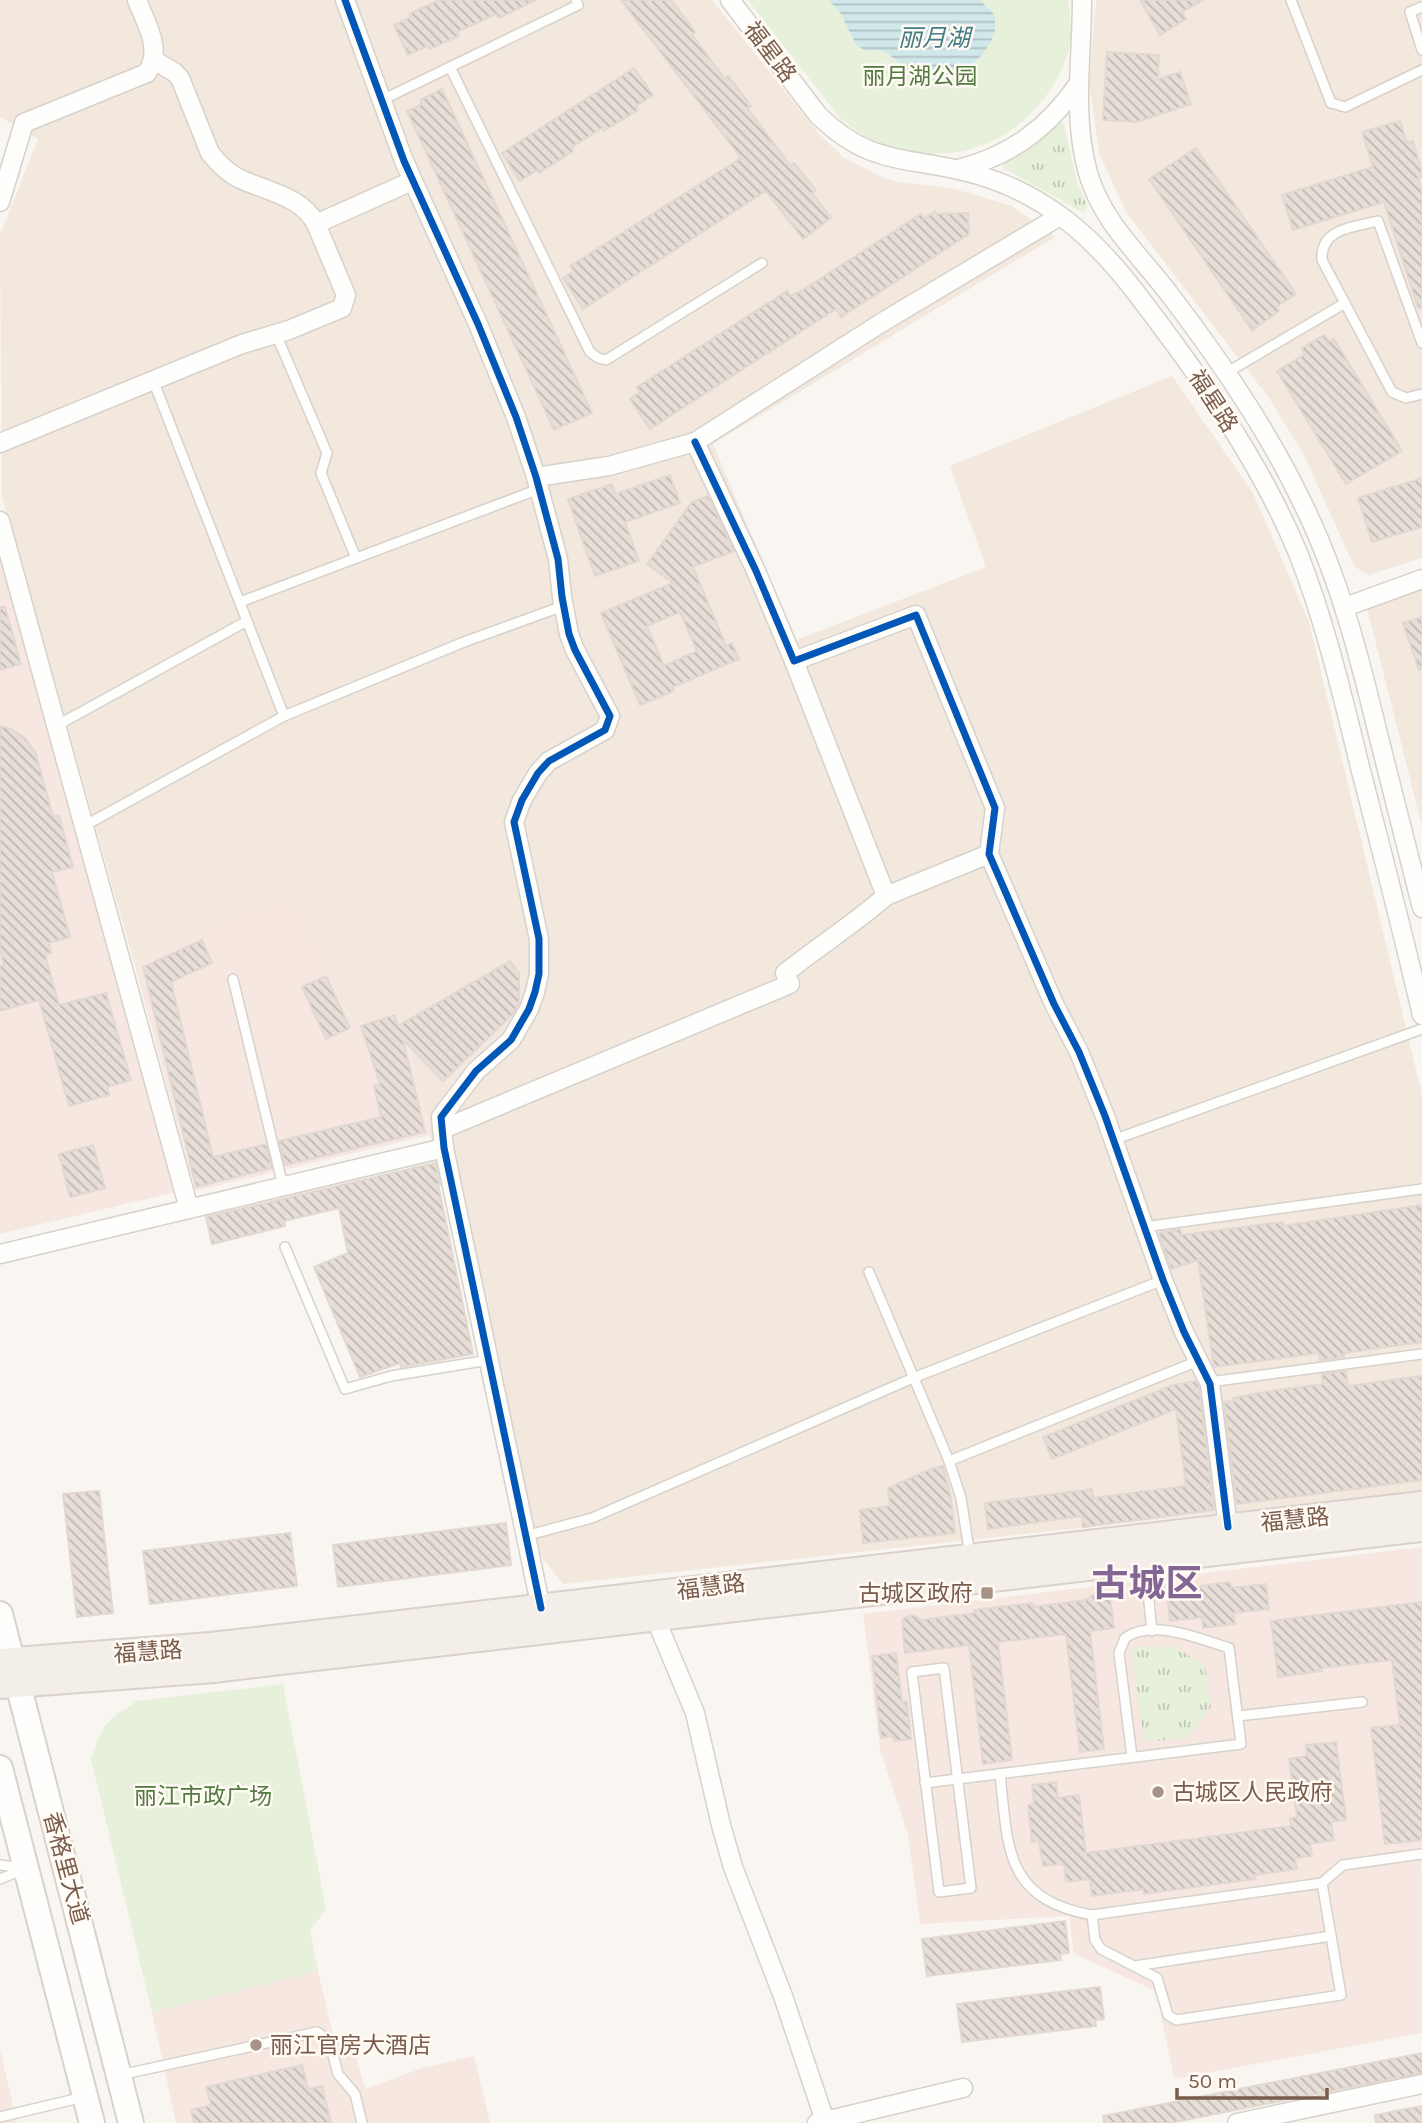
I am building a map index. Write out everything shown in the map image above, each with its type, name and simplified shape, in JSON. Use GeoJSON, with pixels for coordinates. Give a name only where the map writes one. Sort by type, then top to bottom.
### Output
{"type":"FeatureCollection","features":[{"type":"Feature","properties":{"kind":"main road","name":"福慧路"},"geometry":{"type":"LineString","coordinates":[[8,1673],[970,1557],[1422,1506]]}},
{"type":"Feature","properties":{"kind":"main road","name":"福慧路"},"geometry":{"type":"LineString","coordinates":[[8,1673],[213,1668],[1422,1527]]}},
{"type":"Feature","properties":{"kind":"main road","name":"香格里大道"},"geometry":{"type":"LineString","coordinates":[[0,1614],[8,1673],[131,2123]]}},
{"type":"Feature","properties":{"kind":"main road","name":"香格里大道"},"geometry":{"type":"LineString","coordinates":[[0,1768],[92,2123]]}},
{"type":"Feature","properties":{"kind":"street"},"geometry":{"type":"LineString","coordinates":[[0,202],[24,123],[147,73],[154,60],[155,47],[137,0]]}},
{"type":"Feature","properties":{"kind":"street"},"geometry":{"type":"LineString","coordinates":[[345,0],[380,101],[412,181],[498,370],[537,483],[558,559],[563,606],[575,650],[609,712],[605,730],[549,761],[538,773],[522,800],[514,822],[539,939],[535,992],[529,1009],[511,1040],[476,1071],[441,1117],[444,1148],[541,1608]]}},
{"type":"Feature","properties":{"kind":"street","name":"福星路"},"geometry":{"type":"LineString","coordinates":[[730,0],[818,114],[832,129],[849,141],[880,156],[955,169],[1002,184],[1060,216],[1111,261],[1150,310],[1219,410],[1280,513],[1325,628],[1422,1015]]}},
{"type":"Feature","properties":{"kind":"street","name":"福星路"},"geometry":{"type":"LineString","coordinates":[[1082,0],[1079,121],[1082,148],[1092,184],[1104,215],[1170,295],[1226,373],[1273,448],[1321,542],[1345,607],[1418,873],[1422,908]]}},
{"type":"Feature","properties":{"kind":"street"},"geometry":{"type":"LineString","coordinates":[[0,443],[242,344],[276,334],[342,308],[346,295],[310,212],[301,204],[237,177],[217,162],[209,153],[180,78],[154,60]]}},
{"type":"Feature","properties":{"kind":"street"},"geometry":{"type":"LineString","coordinates":[[955,169],[994,158],[1032,135],[1050,120],[1079,83]]}},
{"type":"Feature","properties":{"kind":"street"},"geometry":{"type":"LineString","coordinates":[[316,224],[412,181]]}},
{"type":"Feature","properties":{"kind":"street"},"geometry":{"type":"LineString","coordinates":[[537,483],[695,442],[881,323],[1060,216]]}},
{"type":"Feature","properties":{"kind":"street"},"geometry":{"type":"LineString","coordinates":[[695,442],[756,571],[886,896]]}},
{"type":"Feature","properties":{"kind":"street"},"geometry":{"type":"LineString","coordinates":[[0,521],[189,1209]]}},
{"type":"Feature","properties":{"kind":"street"},"geometry":{"type":"LineString","coordinates":[[1345,607],[1422,579]]}},
{"type":"Feature","properties":{"kind":"street"},"geometry":{"type":"LineString","coordinates":[[793,661],[916,615],[995,808],[989,854],[1054,1004],[1079,1052],[1163,1280],[1184,1332],[1209,1382],[1228,1528]]}},
{"type":"Feature","properties":{"kind":"street"},"geometry":{"type":"LineString","coordinates":[[443,1129],[790,984],[785,973],[832,936],[856,923],[886,896],[989,854]]}},
{"type":"Feature","properties":{"kind":"street"},"geometry":{"type":"LineString","coordinates":[[0,1254],[444,1148]]}},
{"type":"Feature","properties":{"kind":"street"},"geometry":{"type":"LineString","coordinates":[[654,1615],[695,1713],[733,1867],[783,1996],[821,2122],[963,2088]]}},
{"type":"Feature","properties":{"kind":"street"},"geometry":{"type":"LineString","coordinates":[[1237,2123],[1422,2084]]}},
{"type":"Feature","properties":{"kind":"lane"},"geometry":{"type":"LineString","coordinates":[[380,101],[578,5],[576,0]]}},
{"type":"Feature","properties":{"kind":"lane"},"geometry":{"type":"LineString","coordinates":[[1291,0],[1331,103],[1345,107],[1422,70]]}},
{"type":"Feature","properties":{"kind":"lane"},"geometry":{"type":"LineString","coordinates":[[1422,7],[1410,12],[1422,50]]}},
{"type":"Feature","properties":{"kind":"lane"},"geometry":{"type":"LineString","coordinates":[[450,67],[590,352],[598,358],[606,360],[762,263]]}},
{"type":"Feature","properties":{"kind":"lane"},"geometry":{"type":"LineString","coordinates":[[1422,343],[1378,221],[1334,233],[1323,245],[1322,260],[1392,392],[1406,398],[1422,394]]}},
{"type":"Feature","properties":{"kind":"lane"},"geometry":{"type":"LineString","coordinates":[[1226,373],[1345,303]]}},
{"type":"Feature","properties":{"kind":"lane"},"geometry":{"type":"LineString","coordinates":[[276,334],[327,453],[321,472],[356,558]]}},
{"type":"Feature","properties":{"kind":"lane"},"geometry":{"type":"LineString","coordinates":[[153,380],[284,716]]}},
{"type":"Feature","properties":{"kind":"lane"},"geometry":{"type":"LineString","coordinates":[[240,602],[356,558],[537,483]]}},
{"type":"Feature","properties":{"kind":"lane"},"geometry":{"type":"LineString","coordinates":[[84,826],[284,716],[464,642],[563,606]]}},
{"type":"Feature","properties":{"kind":"lane"},"geometry":{"type":"LineString","coordinates":[[56,726],[247,621]]}},
{"type":"Feature","properties":{"kind":"lane"},"geometry":{"type":"LineString","coordinates":[[233,979],[283,1186]]}},
{"type":"Feature","properties":{"kind":"lane"},"geometry":{"type":"LineString","coordinates":[[1113,1140],[1422,1029]]}},
{"type":"Feature","properties":{"kind":"lane"},"geometry":{"type":"LineString","coordinates":[[1143,1227],[1422,1189]]}},
{"type":"Feature","properties":{"kind":"lane"},"geometry":{"type":"LineString","coordinates":[[285,1247],[345,1389],[391,1376],[489,1360]]}},
{"type":"Feature","properties":{"kind":"lane"},"geometry":{"type":"LineString","coordinates":[[869,1272],[949,1461],[961,1498],[970,1557]]}},
{"type":"Feature","properties":{"kind":"lane"},"geometry":{"type":"LineString","coordinates":[[526,1536],[592,1518],[914,1378],[1163,1280]]}},
{"type":"Feature","properties":{"kind":"lane"},"geometry":{"type":"LineString","coordinates":[[1209,1382],[1422,1354]]}},
{"type":"Feature","properties":{"kind":"lane"},"geometry":{"type":"LineString","coordinates":[[949,1461],[1198,1361]]}},
{"type":"Feature","properties":{"kind":"lane"},"geometry":{"type":"LineString","coordinates":[[1145,1558],[1152,1631]]}},
{"type":"Feature","properties":{"kind":"lane"},"geometry":{"type":"LineString","coordinates":[[925,1783],[1241,1744],[1229,1648],[1169,1629],[1129,1635],[1120,1648],[1132,1757]]}},
{"type":"Feature","properties":{"kind":"lane"},"geometry":{"type":"LineString","coordinates":[[944,1668],[958,1779],[971,1888],[939,1892],[912,1672],[944,1668]]}},
{"type":"Feature","properties":{"kind":"lane"},"geometry":{"type":"LineString","coordinates":[[1238,1716],[1362,1702]]}},
{"type":"Feature","properties":{"kind":"lane"},"geometry":{"type":"LineString","coordinates":[[1000,1774],[1007,1838],[1014,1863],[1020,1874],[1042,1897],[1074,1912],[1092,1915],[1322,1883],[1343,1865],[1422,1854]]}},
{"type":"Feature","properties":{"kind":"lane"},"geometry":{"type":"LineString","coordinates":[[0,1865],[26,1868]]}},
{"type":"Feature","properties":{"kind":"lane"},"geometry":{"type":"LineString","coordinates":[[0,1879],[26,1868]]}},
{"type":"Feature","properties":{"kind":"lane"},"geometry":{"type":"LineString","coordinates":[[1092,1915],[1096,1940],[1101,1949],[1157,1978],[1168,2015],[1176,2020],[1341,1995],[1322,1883]]}},
{"type":"Feature","properties":{"kind":"lane"},"geometry":{"type":"LineString","coordinates":[[1133,1966],[1331,1936]]}},
{"type":"Feature","properties":{"kind":"lane"},"geometry":{"type":"LineString","coordinates":[[120,2075],[317,2032],[330,2040],[338,2074],[355,2094],[362,2123]]}},
{"type":"Feature","properties":{"kind":"lane"},"geometry":{"type":"LineString","coordinates":[[0,2117],[86,2097]]}},
{"type":"Feature","properties":{"kind":"shaded area"},"geometry":{"type":"Polygon","coordinates":[[[0,0],[712,0],[819,134],[843,157],[884,178],[955,189],[1012,206],[1055,237],[713,444],[796,640],[986,567],[950,466],[1172,376],[1253,493],[1309,622],[1422,1095],[1422,1491],[563,1584],[540,1555],[450,1141],[432,1144],[419,1079],[395,1012],[351,1026],[294,889],[134,962],[2,497],[0,235],[38,139],[0,117],[0,0]]]}},
{"type":"Feature","properties":{"kind":"shaded area"},"geometry":{"type":"Polygon","coordinates":[[[1096,0],[1422,0],[1422,558],[1368,575],[1354,566],[1304,455],[1269,398],[1126,212],[1099,153],[1089,81],[1096,0]]]}},
{"type":"Feature","properties":{"kind":"shaded area"},"geometry":{"type":"Polygon","coordinates":[[[0,552],[176,1192],[0,1234],[0,552]]]}},
{"type":"Feature","properties":{"kind":"shaded area"},"geometry":{"type":"Polygon","coordinates":[[[1422,589],[1422,826],[1367,608],[1422,589]]]}},
{"type":"Feature","properties":{"kind":"shaded area"},"geometry":{"type":"Polygon","coordinates":[[[294,889],[351,1025],[395,1012],[419,1079],[430,1135],[195,1191],[134,962],[294,889]]]}},
{"type":"Feature","properties":{"kind":"shaded area","name":"古城区人民政府"},"geometry":{"type":"Polygon","coordinates":[[[1422,1547],[1422,2033],[1174,2079],[1156,1991],[1074,1954],[1069,1916],[920,1924],[908,1835],[880,1749],[863,1614],[1422,1547]]]}},
{"type":"Feature","properties":{"kind":"shaded area","name":"丽江官房大酒店"},"geometry":{"type":"Polygon","coordinates":[[[318,1971],[333,2035],[349,2032],[365,2089],[422,2068],[474,2056],[490,2123],[176,2123],[152,2012],[318,1971]]]}},
{"type":"Feature","properties":{"kind":"shaded area"},"geometry":{"type":"Polygon","coordinates":[[[0,2049],[17,2123],[0,2123],[0,2049]]]}},
{"type":"Feature","properties":{"kind":"green space","name":"丽月湖公园"},"geometry":{"type":"Polygon","coordinates":[[[748,0],[1068,0],[1071,27],[1069,50],[1046,96],[1026,119],[1002,136],[976,147],[948,153],[920,153],[892,147],[865,136],[840,118],[748,0]]]}},
{"type":"Feature","properties":{"kind":"green space"},"geometry":{"type":"Polygon","coordinates":[[[1057,121],[1064,125],[1077,182],[1088,207],[1084,213],[1003,168],[1004,162],[1029,147],[1057,121]]]}},
{"type":"Feature","properties":{"kind":"green space"},"geometry":{"type":"Polygon","coordinates":[[[1155,1645],[1157,1648],[1174,1646],[1205,1666],[1211,1707],[1187,1738],[1147,1742],[1143,1737],[1132,1654],[1135,1648],[1155,1645]]]}},
{"type":"Feature","properties":{"kind":"green space","name":"丽江市政广场"},"geometry":{"type":"Polygon","coordinates":[[[283,1684],[326,1909],[310,1931],[318,1971],[152,2012],[91,1759],[99,1736],[114,1716],[137,1701],[283,1684]]]}},
{"type":"Feature","properties":{"kind":"water","name":"丽月湖"},"geometry":{"type":"Polygon","coordinates":[[[829,0],[980,0],[993,13],[995,30],[982,55],[965,71],[918,86],[909,71],[887,53],[866,51],[856,45],[841,14],[829,0]]]}},
{"type":"Feature","properties":{"kind":"building"},"geometry":{"type":"Polygon","coordinates":[[[439,0],[536,0],[499,18],[496,14],[457,32],[459,36],[430,49],[428,46],[408,55],[394,25],[411,17],[409,14],[439,0]]]}},
{"type":"Feature","properties":{"kind":"building"},"geometry":{"type":"Polygon","coordinates":[[[621,0],[671,0],[695,32],[692,35],[725,79],[728,76],[751,106],[747,108],[791,166],[794,163],[816,190],[812,193],[831,218],[803,239],[766,191],[583,309],[563,278],[574,271],[570,266],[741,158],[621,0]]]}},
{"type":"Feature","properties":{"kind":"building"},"geometry":{"type":"Polygon","coordinates":[[[1140,0],[1203,0],[1182,12],[1186,19],[1160,35],[1140,0]]]}},
{"type":"Feature","properties":{"kind":"building"},"geometry":{"type":"Polygon","coordinates":[[[1107,52],[1159,55],[1158,79],[1180,72],[1191,104],[1137,122],[1103,120],[1107,52]]]}},
{"type":"Feature","properties":{"kind":"building"},"geometry":{"type":"Polygon","coordinates":[[[634,68],[653,95],[636,106],[638,110],[604,131],[602,128],[539,173],[537,170],[520,181],[502,153],[634,68]]]}},
{"type":"Feature","properties":{"kind":"building"},"geometry":{"type":"Polygon","coordinates":[[[442,89],[592,413],[554,430],[407,111],[422,104],[420,100],[442,89]]]}},
{"type":"Feature","properties":{"kind":"building"},"geometry":{"type":"Polygon","coordinates":[[[1400,121],[1407,143],[1413,141],[1422,172],[1422,177],[1418,178],[1422,192],[1422,307],[1418,308],[1384,202],[1293,230],[1282,195],[1373,167],[1362,132],[1400,121]]]}},
{"type":"Feature","properties":{"kind":"building"},"geometry":{"type":"Polygon","coordinates":[[[1196,148],[1296,294],[1276,307],[1279,311],[1252,330],[1149,179],[1196,148]]]}},
{"type":"Feature","properties":{"kind":"building"},"geometry":{"type":"Polygon","coordinates":[[[935,211],[937,214],[968,213],[969,234],[841,317],[836,309],[650,429],[630,399],[640,392],[637,387],[787,291],[790,296],[801,291],[921,214],[924,219],[935,211]]]}},
{"type":"Feature","properties":{"kind":"building"},"geometry":{"type":"Polygon","coordinates":[[[1324,335],[1329,341],[1334,339],[1402,451],[1346,484],[1277,371],[1305,354],[1302,348],[1324,335]]]}},
{"type":"Feature","properties":{"kind":"building"},"geometry":{"type":"Polygon","coordinates":[[[670,475],[680,503],[625,522],[639,561],[595,576],[568,499],[612,484],[615,494],[670,475]]]}},
{"type":"Feature","properties":{"kind":"building"},"geometry":{"type":"Polygon","coordinates":[[[1422,478],[1422,527],[1372,542],[1358,498],[1422,478]]]}},
{"type":"Feature","properties":{"kind":"building"},"geometry":{"type":"Polygon","coordinates":[[[708,496],[734,551],[693,567],[726,646],[732,643],[739,659],[673,687],[674,691],[640,705],[601,613],[673,583],[647,564],[692,502],[708,496]],[[680,612],[647,626],[664,666],[697,651],[680,612]]]}},
{"type":"Feature","properties":{"kind":"building"},"geometry":{"type":"Polygon","coordinates":[[[0,607],[5,607],[21,664],[0,670],[0,607]]]}},
{"type":"Feature","properties":{"kind":"building"},"geometry":{"type":"Polygon","coordinates":[[[1422,617],[1422,669],[1419,670],[1403,623],[1422,617]]]}},
{"type":"Feature","properties":{"kind":"building"},"geometry":{"type":"Polygon","coordinates":[[[0,726],[11,729],[26,739],[36,754],[53,817],[59,815],[73,867],[52,872],[70,937],[49,943],[51,953],[45,954],[59,1005],[106,993],[131,1080],[107,1087],[109,1095],[69,1106],[39,1000],[0,1011],[0,966],[4,965],[0,949],[0,726]]]}},
{"type":"Feature","properties":{"kind":"building"},"geometry":{"type":"Polygon","coordinates":[[[202,940],[212,963],[171,982],[213,1157],[266,1144],[272,1168],[196,1187],[143,967],[202,940]]]}},
{"type":"Feature","properties":{"kind":"building"},"geometry":{"type":"Polygon","coordinates":[[[510,961],[519,973],[519,1004],[512,1015],[443,1081],[403,1040],[425,1132],[285,1165],[279,1141],[381,1117],[374,1086],[380,1084],[361,1026],[395,1015],[398,1026],[510,961]]]}},
{"type":"Feature","properties":{"kind":"building"},"geometry":{"type":"Polygon","coordinates":[[[326,976],[350,1028],[326,1039],[302,987],[326,976]]]}},
{"type":"Feature","properties":{"kind":"building"},"geometry":{"type":"Polygon","coordinates":[[[93,1145],[105,1188],[70,1197],[59,1154],[93,1145]]]}},
{"type":"Feature","properties":{"kind":"building"},"geometry":{"type":"Polygon","coordinates":[[[435,1163],[473,1354],[401,1367],[400,1363],[360,1377],[314,1267],[348,1253],[339,1208],[284,1221],[285,1226],[212,1244],[206,1217],[435,1163]]]}},
{"type":"Feature","properties":{"kind":"building"},"geometry":{"type":"Polygon","coordinates":[[[1422,1205],[1422,1342],[1344,1353],[1344,1357],[1320,1360],[1319,1353],[1214,1367],[1198,1260],[1171,1269],[1159,1233],[1180,1229],[1182,1235],[1282,1222],[1283,1226],[1422,1205]]]}},
{"type":"Feature","properties":{"kind":"building"},"geometry":{"type":"Polygon","coordinates":[[[1346,1371],[1348,1386],[1422,1376],[1422,1480],[1237,1504],[1224,1402],[1258,1393],[1323,1384],[1322,1374],[1346,1371]]]}},
{"type":"Feature","properties":{"kind":"building"},"geometry":{"type":"Polygon","coordinates":[[[1196,1381],[1199,1387],[1214,1510],[1083,1527],[1082,1516],[988,1529],[985,1503],[1092,1489],[1093,1498],[1186,1486],[1176,1409],[1052,1459],[1043,1437],[1173,1385],[1196,1381]]]}},
{"type":"Feature","properties":{"kind":"building"},"geometry":{"type":"Polygon","coordinates":[[[943,1466],[955,1533],[863,1543],[860,1510],[890,1506],[888,1488],[943,1466]]]}},
{"type":"Feature","properties":{"kind":"building"},"geometry":{"type":"Polygon","coordinates":[[[99,1491],[113,1613],[77,1617],[63,1494],[99,1491]]]}},
{"type":"Feature","properties":{"kind":"building"},"geometry":{"type":"Polygon","coordinates":[[[506,1523],[511,1565],[338,1587],[333,1545],[506,1523]]]}},
{"type":"Feature","properties":{"kind":"building"},"geometry":{"type":"Polygon","coordinates":[[[290,1533],[297,1586],[150,1604],[143,1551],[290,1533]]]}},
{"type":"Feature","properties":{"kind":"building"},"geometry":{"type":"Polygon","coordinates":[[[1230,1582],[1231,1588],[1266,1584],[1269,1609],[1233,1613],[1235,1624],[1203,1628],[1202,1617],[1170,1621],[1167,1595],[1200,1592],[1199,1586],[1230,1582]]]}},
{"type":"Feature","properties":{"kind":"building"},"geometry":{"type":"Polygon","coordinates":[[[1097,1592],[1110,1597],[1114,1628],[1090,1631],[1104,1749],[1080,1752],[1066,1634],[998,1642],[1012,1760],[983,1764],[969,1645],[905,1653],[902,1622],[904,1618],[913,1615],[922,1620],[975,1613],[974,1610],[1032,1603],[1033,1607],[1086,1600],[1097,1592]]]}},
{"type":"Feature","properties":{"kind":"building"},"geometry":{"type":"Polygon","coordinates":[[[1422,1602],[1422,1840],[1385,1844],[1371,1728],[1400,1725],[1392,1660],[1322,1668],[1322,1671],[1278,1677],[1271,1621],[1422,1602]]]}},
{"type":"Feature","properties":{"kind":"building"},"geometry":{"type":"Polygon","coordinates":[[[896,1653],[902,1702],[907,1702],[911,1739],[894,1741],[893,1736],[881,1738],[872,1656],[896,1653]]]}},
{"type":"Feature","properties":{"kind":"building"},"geometry":{"type":"Polygon","coordinates":[[[1336,1742],[1346,1820],[1331,1822],[1334,1840],[1310,1844],[1312,1856],[1295,1858],[1297,1869],[1254,1875],[1255,1879],[1144,1894],[1143,1889],[1092,1896],[1090,1879],[1066,1882],[1064,1864],[1043,1866],[1039,1841],[1032,1842],[1028,1805],[1034,1804],[1032,1785],[1056,1782],[1058,1798],[1079,1795],[1086,1853],[1291,1826],[1290,1818],[1297,1817],[1289,1759],[1307,1756],[1306,1745],[1336,1742]]]}},
{"type":"Feature","properties":{"kind":"building"},"geometry":{"type":"Polygon","coordinates":[[[1065,1921],[1069,1953],[1060,1954],[1061,1960],[927,1976],[922,1939],[1065,1921]]]}},
{"type":"Feature","properties":{"kind":"building"},"geometry":{"type":"Polygon","coordinates":[[[1100,1987],[1104,2019],[1095,2020],[1096,2026],[962,2042],[957,2004],[1100,1987]]]}},
{"type":"Feature","properties":{"kind":"building"},"geometry":{"type":"Polygon","coordinates":[[[1422,2053],[1422,2073],[1170,2123],[1104,2123],[1103,2116],[1422,2053]]]}},
{"type":"Feature","properties":{"kind":"building"},"geometry":{"type":"Polygon","coordinates":[[[302,2065],[308,2089],[322,2086],[331,2123],[194,2123],[191,2110],[211,2105],[206,2087],[302,2065]]]}},
{"type":"Feature","properties":{"kind":"building"},"geometry":{"type":"Polygon","coordinates":[[[1422,2106],[1422,2123],[1376,2123],[1375,2115],[1422,2106]]]}},
{"type":"Feature","properties":{"kind":"cycle path"},"geometry":{"type":"LineString","coordinates":[[345,0],[404,161],[478,324],[516,417],[536,477],[558,559],[569,634],[610,716],[605,730],[549,761],[538,773],[522,800],[514,822],[539,939],[539,974],[535,992],[529,1009],[511,1040],[476,1071],[441,1117],[444,1148],[541,1608]]}},
{"type":"Feature","properties":{"kind":"cycle path"},"geometry":{"type":"LineString","coordinates":[[695,442],[756,571],[794,661],[916,615],[995,808],[989,854],[1054,1004],[1079,1052],[1105,1116],[1163,1280],[1184,1332],[1210,1384],[1228,1527]]}},
{"type":"Feature","properties":{"kind":"place","name":"古城区政府"},"geometry":{"type":"Point","coordinates":[987,1593]}},
{"type":"Feature","properties":{"kind":"place","name":"古城区人民政府"},"geometry":{"type":"Point","coordinates":[1158,1792]}},
{"type":"Feature","properties":{"kind":"place","name":"丽江官房大酒店"},"geometry":{"type":"Point","coordinates":[256,2045]}},
{"type":"Feature","properties":{"kind":"district","name":"古城区"},"geometry":{"type":"Point","coordinates":[1147,1583]}}]}
